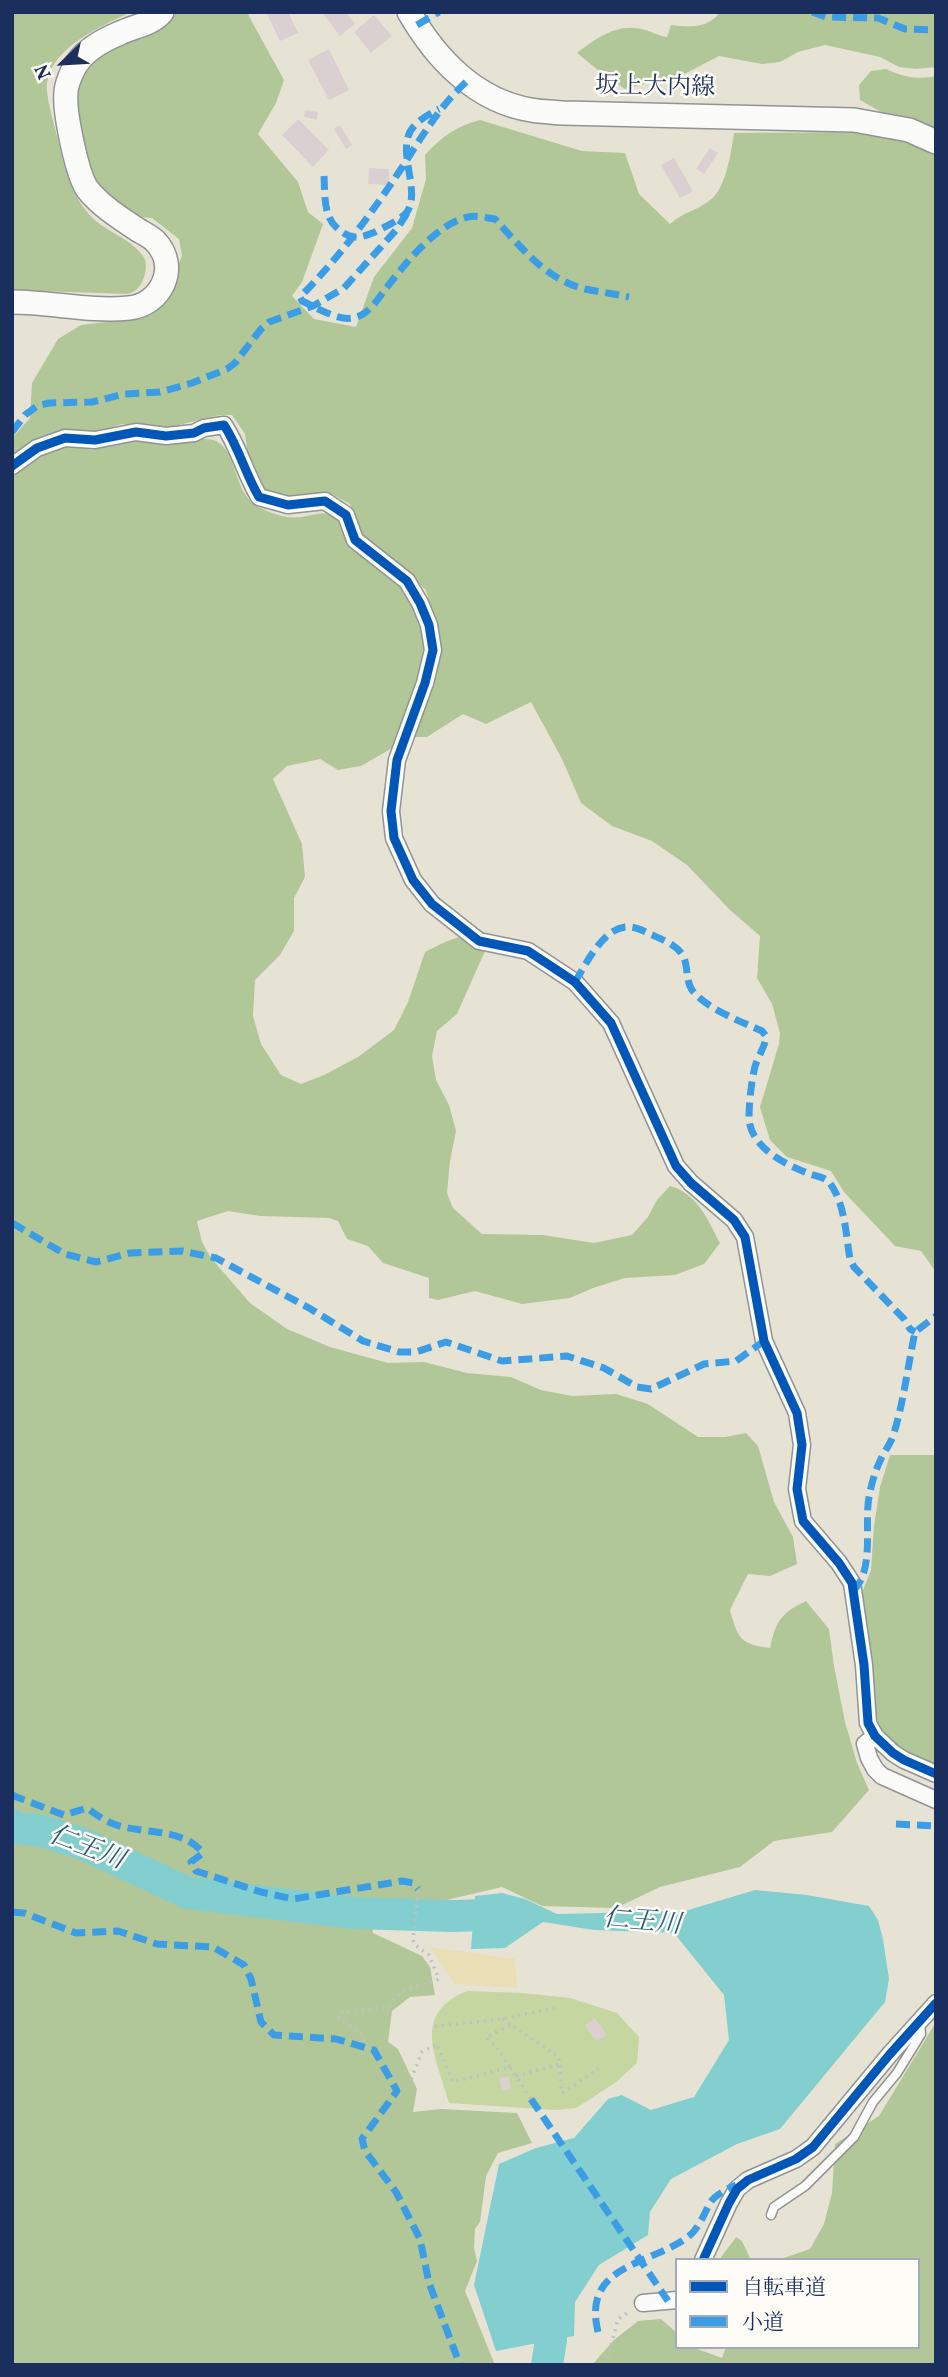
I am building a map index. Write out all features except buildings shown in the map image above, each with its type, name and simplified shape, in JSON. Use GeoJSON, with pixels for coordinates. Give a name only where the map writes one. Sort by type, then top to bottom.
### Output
{"type":"FeatureCollection","features":[{"type":"Feature","properties":{"kind":"main road"},"geometry":{"type":"LineString","coordinates":[[12,303],[130,308],[151,300],[163,287],[167,271],[155,242],[113,213],[87,188],[69,128],[66,92],[74,67],[91,48],[118,33],[149,23],[162,12]]}},
{"type":"Feature","properties":{"kind":"main road","name":"坂上大内線"},"geometry":{"type":"LineString","coordinates":[[410,12],[439,55],[466,82],[483,94],[530,110],[854,120],[909,130],[936,142]]}},
{"type":"Feature","properties":{"kind":"street"},"geometry":{"type":"LineString","coordinates":[[12,466],[37,447],[65,438],[95,440],[136,432],[166,436],[194,433],[204,428],[224,425],[235,443],[246,475],[259,496],[288,505],[325,501],[346,515],[355,540],[407,581],[421,603],[429,625],[433,650],[425,684],[397,760],[391,811],[394,838],[413,880],[432,904],[479,942],[528,951],[575,982],[611,1023],[676,1166],[691,1183],[734,1220],[745,1237],[764,1341],[797,1413],[802,1445],[797,1489],[803,1521],[839,1563],[852,1583],[864,1665],[867,1716],[875,1736],[904,1760],[936,1774]]}},
{"type":"Feature","properties":{"kind":"street"},"geometry":{"type":"LineString","coordinates":[[875,1736],[865,1744],[875,1769],[882,1776],[936,1800]]}},
{"type":"Feature","properties":{"kind":"street"},"geometry":{"type":"LineString","coordinates":[[704,2258],[737,2189],[748,2180],[796,2159],[813,2147],[936,2003]]}},
{"type":"Feature","properties":{"kind":"street"},"geometry":{"type":"LineString","coordinates":[[643,2303],[675,2300]]}},
{"type":"Feature","properties":{"kind":"lane"},"geometry":{"type":"LineString","coordinates":[[771,2215],[774,2207],[805,2186],[854,2137],[873,2102],[897,2073],[921,2034],[920,2023]]}},
{"type":"Feature","properties":{"kind":"path"},"geometry":{"type":"LineString","coordinates":[[366,2048],[361,2034],[339,2018],[339,2013],[389,2007],[399,1993],[411,1986],[423,1986],[439,1979],[429,1955],[415,1945],[413,1940],[418,1889]]}},
{"type":"Feature","properties":{"kind":"path"},"geometry":{"type":"LineString","coordinates":[[435,2026],[502,2019],[555,2008]]}},
{"type":"Feature","properties":{"kind":"path"},"geometry":{"type":"LineString","coordinates":[[502,2019],[559,2057],[562,2093],[598,2069]]}},
{"type":"Feature","properties":{"kind":"path"},"geometry":{"type":"LineString","coordinates":[[511,2025],[486,2037],[497,2048],[531,2099]]}},
{"type":"Feature","properties":{"kind":"path"},"geometry":{"type":"LineString","coordinates":[[397,2091],[407,2090],[422,2052],[437,2043],[453,2082],[510,2067]]}},
{"type":"Feature","properties":{"kind":"path"},"geometry":{"type":"LineString","coordinates":[[516,2076],[560,2064]]}},
{"type":"Feature","properties":{"kind":"path"},"geometry":{"type":"LineString","coordinates":[[606,2365],[618,2319],[643,2303]]}},
{"type":"Feature","properties":{"kind":"green space"},"geometry":{"type":"Polygon","coordinates":[[[12,12],[131,12],[90,33],[64,52],[48,77],[47,92],[72,188],[94,219],[131,244],[145,259],[144,278],[133,292],[12,290],[12,12]]]}},
{"type":"Feature","properties":{"kind":"green space"},"geometry":{"type":"Polygon","coordinates":[[[175,12],[247,12],[284,80],[276,103],[258,134],[298,182],[308,212],[323,224],[302,282],[292,296],[314,319],[356,327],[374,277],[412,228],[426,179],[425,155],[450,133],[471,122],[480,120],[582,151],[625,153],[639,194],[670,224],[715,196],[724,180],[734,133],[856,132],[918,144],[936,155],[936,1272],[921,1251],[895,1246],[844,1192],[831,1171],[787,1157],[770,1140],[760,1107],[780,1033],[772,1004],[757,978],[760,936],[730,910],[687,865],[652,841],[612,826],[581,803],[562,759],[531,702],[486,724],[463,714],[427,737],[411,737],[435,622],[426,590],[363,537],[350,504],[332,494],[273,502],[262,492],[249,464],[245,434],[232,415],[220,415],[158,430],[122,424],[12,460],[12,438],[30,418],[32,383],[58,339],[81,325],[113,321],[148,310],[168,291],[182,256],[179,239],[152,218],[138,217],[106,195],[92,180],[73,107],[78,80],[94,57],[111,46],[171,19],[175,12]]]}},
{"type":"Feature","properties":{"kind":"green space"},"geometry":{"type":"Polygon","coordinates":[[[720,12],[936,12],[936,67],[899,67],[880,57],[825,45],[798,52],[780,62],[762,64],[719,56],[669,82],[648,83],[625,89],[577,53],[600,37],[617,30],[635,28],[667,37],[671,25],[704,24],[720,12]]]}},
{"type":"Feature","properties":{"kind":"green space"},"geometry":{"type":"Polygon","coordinates":[[[886,69],[911,77],[936,76],[936,128],[885,114],[860,100],[859,85],[871,71],[886,69]]]}},
{"type":"Feature","properties":{"kind":"green space"},"geometry":{"type":"Polygon","coordinates":[[[200,438],[214,440],[223,446],[244,493],[259,507],[290,517],[334,514],[356,551],[385,568],[404,587],[418,612],[424,639],[423,666],[394,747],[361,766],[338,770],[320,759],[287,766],[273,779],[302,844],[305,877],[294,898],[294,931],[280,955],[255,980],[253,1016],[261,1044],[281,1075],[301,1084],[358,1057],[394,1030],[408,1002],[425,952],[465,936],[481,938],[489,942],[457,1014],[437,1031],[432,1056],[436,1080],[449,1105],[456,1131],[447,1193],[453,1208],[482,1234],[543,1235],[594,1243],[632,1235],[670,1186],[695,1201],[720,1243],[704,1264],[675,1275],[625,1278],[570,1298],[522,1304],[475,1291],[438,1300],[429,1298],[429,1278],[383,1263],[368,1246],[347,1239],[338,1221],[329,1218],[260,1216],[228,1211],[197,1221],[202,1242],[211,1258],[250,1303],[287,1329],[330,1347],[388,1363],[424,1362],[467,1373],[511,1377],[541,1390],[572,1396],[616,1394],[648,1404],[698,1437],[725,1437],[746,1433],[758,1446],[774,1502],[793,1537],[797,1564],[770,1576],[748,1574],[730,1610],[735,1628],[746,1642],[770,1648],[781,1619],[806,1601],[829,1629],[845,1722],[857,1763],[869,1790],[832,1832],[774,1841],[740,1867],[660,1887],[616,1908],[542,1906],[502,1887],[438,1902],[393,1900],[370,1903],[373,1933],[422,1956],[430,1967],[435,1995],[410,1997],[392,2011],[388,2042],[398,2049],[417,2089],[413,2112],[442,2109],[517,2113],[532,2143],[498,2153],[486,2176],[480,2222],[475,2229],[474,2248],[477,2261],[465,2291],[495,2365],[12,2365],[12,472],[47,446],[67,444],[92,450],[120,439],[180,443],[200,438]]]}},
{"type":"Feature","properties":{"kind":"green space"},"geometry":{"type":"Polygon","coordinates":[[[890,1455],[936,1455],[936,1780],[927,1778],[882,1731],[872,1706],[861,1595],[871,1570],[880,1487],[890,1455]]]}},
{"type":"Feature","properties":{"kind":"green space"},"geometry":{"type":"Polygon","coordinates":[[[467,1991],[570,1998],[617,2013],[639,2037],[637,2063],[615,2083],[576,2108],[555,2110],[449,2103],[434,2054],[433,2025],[438,2012],[449,2001],[467,1991]]]}},
{"type":"Feature","properties":{"kind":"green space"},"geometry":{"type":"Polygon","coordinates":[[[936,2022],[936,2365],[592,2365],[614,2340],[638,2321],[661,2319],[675,2331],[675,2349],[697,2349],[722,2358],[725,2349],[920,2349],[920,2258],[784,2258],[810,2249],[824,2224],[832,2193],[835,2144],[879,2116],[936,2022]]]}},
{"type":"Feature","properties":{"kind":"green space"},"geometry":{"type":"Polygon","coordinates":[[[736,2237],[742,2241],[750,2258],[720,2258],[736,2237]]]}},
{"type":"Feature","properties":{"kind":"sand"},"geometry":{"type":"Polygon","coordinates":[[[430,1947],[515,1959],[517,1988],[454,1984],[430,1947]]]}},
{"type":"Feature","properties":{"kind":"water"},"geometry":{"type":"Polygon","coordinates":[[[755,1890],[807,1895],[869,1906],[878,1920],[883,1939],[889,1979],[885,2002],[780,2129],[737,2144],[671,2179],[650,2212],[648,2235],[599,2265],[575,2302],[574,2336],[496,2351],[474,2285],[499,2164],[536,2148],[574,2138],[608,2099],[622,2095],[651,2110],[694,2097],[729,2040],[724,1995],[674,1933],[594,1930],[543,1922],[505,1948],[471,1949],[475,1896],[502,1893],[525,1899],[557,1914],[685,1911],[755,1890]]]}},
{"type":"Feature","properties":{"kind":"waterway","name":"仁王川"},"geometry":{"type":"LineString","coordinates":[[12,1825],[16,1828],[39,1830],[83,1844],[188,1893],[354,1913],[452,1916],[517,1914]]}},
{"type":"Feature","properties":{"kind":"waterway","name":"仁王川"},"geometry":{"type":"LineString","coordinates":[[540,2299],[551,2340],[547,2365]]}},
{"type":"Feature","properties":{"kind":"marked path"},"geometry":{"type":"LineString","coordinates":[[417,25],[439,12]]}},
{"type":"Feature","properties":{"kind":"marked path"},"geometry":{"type":"LineString","coordinates":[[812,12],[826,17],[878,18],[905,29],[936,30]]}},
{"type":"Feature","properties":{"kind":"marked path"},"geometry":{"type":"LineString","coordinates":[[466,82],[439,112],[354,235],[300,297],[302,301],[340,317],[353,318],[363,314],[433,236],[456,221],[474,216],[495,219],[535,261],[571,285],[629,297]]}},
{"type":"Feature","properties":{"kind":"marked path"},"geometry":{"type":"LineString","coordinates":[[324,176],[329,216],[336,227],[346,234],[364,236],[397,221],[407,212],[412,196],[406,146],[408,137],[420,120],[439,109]]}},
{"type":"Feature","properties":{"kind":"marked path"},"geometry":{"type":"LineString","coordinates":[[12,432],[25,415],[37,406],[49,403],[92,402],[124,394],[160,392],[227,369],[269,322],[313,306],[344,288],[397,229],[407,213]]}},
{"type":"Feature","properties":{"kind":"marked path"},"geometry":{"type":"LineString","coordinates":[[575,982],[609,934],[625,927],[635,928],[679,950],[684,958],[690,986],[698,997],[724,1014],[762,1031],[766,1036],[755,1066],[750,1095],[749,1119],[756,1139],[771,1154],[791,1166],[829,1182],[842,1209],[850,1259],[854,1267],[915,1332]]}},
{"type":"Feature","properties":{"kind":"marked path"},"geometry":{"type":"LineString","coordinates":[[12,1223],[65,1254],[96,1262],[130,1253],[182,1251],[216,1258],[309,1308],[363,1341],[399,1352],[416,1352],[446,1342],[502,1361],[567,1356],[604,1368],[637,1387],[651,1389],[704,1364],[736,1361],[764,1341]]}},
{"type":"Feature","properties":{"kind":"marked path"},"geometry":{"type":"LineString","coordinates":[[853,1591],[864,1571],[871,1488],[878,1465],[894,1433],[915,1332],[936,1316]]}},
{"type":"Feature","properties":{"kind":"marked path"},"geometry":{"type":"LineString","coordinates":[[12,1794],[64,1815],[87,1808],[117,1825],[182,1838],[203,1853],[191,1862],[196,1871],[261,1892],[293,1899],[402,1881],[413,1883],[418,1889]]}},
{"type":"Feature","properties":{"kind":"marked path"},"geometry":{"type":"LineString","coordinates":[[896,1824],[936,1826]]}},
{"type":"Feature","properties":{"kind":"marked path"},"geometry":{"type":"LineString","coordinates":[[12,1912],[24,1913],[76,1933],[118,1931],[157,1944],[213,1947],[244,1965],[251,1979],[261,2022],[274,2035],[336,2039],[374,2050],[397,2091],[362,2139],[365,2151],[396,2192],[420,2239],[429,2283],[460,2365]]}},
{"type":"Feature","properties":{"kind":"marked path"},"geometry":{"type":"LineString","coordinates":[[531,2099],[668,2301]]}},
{"type":"Feature","properties":{"kind":"marked path"},"geometry":{"type":"LineString","coordinates":[[598,2332],[596,2310],[599,2293],[608,2281],[620,2271],[690,2236],[712,2200],[736,2185]]}},
{"type":"Feature","properties":{"kind":"cycle path"},"geometry":{"type":"LineString","coordinates":[[12,466],[37,448],[65,438],[95,440],[136,432],[166,436],[194,433],[204,428],[224,425],[259,497],[288,505],[325,501],[346,515],[355,540],[407,581],[429,625],[433,650],[425,683],[397,760],[391,811],[394,838],[413,880],[432,904],[479,941],[528,951],[575,982],[611,1023],[676,1166],[691,1183],[734,1220],[745,1237],[764,1341],[797,1413],[802,1445],[797,1489],[803,1521],[839,1563],[852,1583],[864,1665],[868,1723],[875,1736],[893,1753],[936,1774]]}},
{"type":"Feature","properties":{"kind":"cycle path"},"geometry":{"type":"LineString","coordinates":[[704,2258],[737,2189],[748,2180],[796,2159],[813,2147],[936,2003]]}}]}
